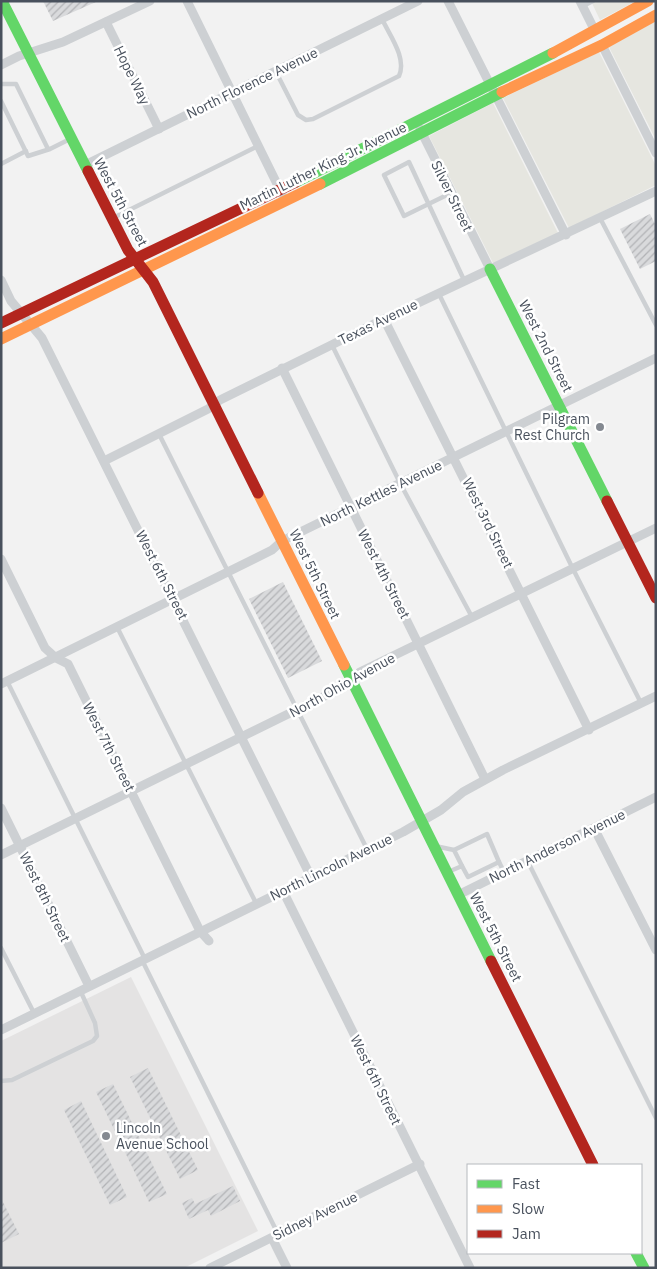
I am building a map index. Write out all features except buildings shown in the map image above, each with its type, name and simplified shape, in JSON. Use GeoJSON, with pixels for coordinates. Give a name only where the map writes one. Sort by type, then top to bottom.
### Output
{"type":"FeatureCollection","features":[{"type":"Feature","properties":{"kind":"street","name":"West 5th Street"},"geometry":{"type":"LineString","coordinates":[[2,1],[111,218],[128,250],[144,269],[214,404],[592,1164]]}},
{"type":"Feature","properties":{"kind":"street"},"geometry":{"type":"LineString","coordinates":[[1,65],[63,42],[150,1]]}},
{"type":"Feature","properties":{"kind":"street"},"geometry":{"type":"LineString","coordinates":[[187,1],[285,201]]}},
{"type":"Feature","properties":{"kind":"street","name":"North Florence Avenue"},"geometry":{"type":"LineString","coordinates":[[84,165],[418,1]]}},
{"type":"Feature","properties":{"kind":"street"},"geometry":{"type":"LineString","coordinates":[[448,1],[566,235]]}},
{"type":"Feature","properties":{"kind":"street","name":"Martin Luther King Jr. Avenue"},"geometry":{"type":"LineString","coordinates":[[1,323],[136,260],[490,84],[524,69],[648,1]]}},
{"type":"Feature","properties":{"kind":"street"},"geometry":{"type":"LineString","coordinates":[[581,4],[594,29]]}},
{"type":"Feature","properties":{"kind":"street","name":"Martin Luther King Jr. Avenue"},"geometry":{"type":"LineString","coordinates":[[1,339],[422,134],[496,95],[602,45],[656,15]]}},
{"type":"Feature","properties":{"kind":"street","name":"Hope Way"},"geometry":{"type":"LineString","coordinates":[[106,22],[158,129]]}},
{"type":"Feature","properties":{"kind":"street"},"geometry":{"type":"LineString","coordinates":[[602,45],[656,153]]}},
{"type":"Feature","properties":{"kind":"street","name":"Silver Street"},"geometry":{"type":"LineString","coordinates":[[416,121],[490,270]]}},
{"type":"Feature","properties":{"kind":"street","name":"Texas Avenue"},"geometry":{"type":"LineString","coordinates":[[104,461],[159,434],[282,368],[384,318],[566,235],[656,191]]}},
{"type":"Feature","properties":{"kind":"street","name":"West 2nd Street"},"geometry":{"type":"LineString","coordinates":[[490,270],[656,598]]}},
{"type":"Feature","properties":{"kind":"street","name":"West 6th Street"},"geometry":{"type":"LineString","coordinates":[[1,280],[11,301],[42,338],[174,598],[241,738],[311,877]]}},
{"type":"Feature","properties":{"kind":"street","name":"West 3rd Street"},"geometry":{"type":"LineString","coordinates":[[384,318],[455,456],[589,730]]}},
{"type":"Feature","properties":{"kind":"street","name":"North Kettles Avenue"},"geometry":{"type":"LineString","coordinates":[[4,683],[272,550],[282,541],[656,358]]}},
{"type":"Feature","properties":{"kind":"street","name":"West 4th Street"},"geometry":{"type":"LineString","coordinates":[[282,368],[485,780]]}},
{"type":"Feature","properties":{"kind":"street","name":"North Ohio Avenue"},"geometry":{"type":"LineString","coordinates":[[1,855],[297,710],[352,681],[360,672],[572,567],[656,528]]}},
{"type":"Feature","properties":{"kind":"street","name":"West 7th Street"},"geometry":{"type":"LineString","coordinates":[[1,560],[45,648],[56,658],[68,664],[200,931],[209,941]]}},
{"type":"Feature","properties":{"kind":"street","name":"North Lincoln Avenue"},"geometry":{"type":"LineString","coordinates":[[1,1030],[367,849],[440,810],[463,792],[485,780],[656,696]]}},
{"type":"Feature","properties":{"kind":"street","name":"North Anderson Avenue"},"geometry":{"type":"LineString","coordinates":[[458,895],[656,797]]}},
{"type":"Feature","properties":{"kind":"street","name":"West 8th Street"},"geometry":{"type":"LineString","coordinates":[[1,808],[84,988]]}},
{"type":"Feature","properties":{"kind":"street"},"geometry":{"type":"LineString","coordinates":[[594,828],[656,950]]}},
{"type":"Feature","properties":{"kind":"street","name":"West 6th Street"},"geometry":{"type":"LineString","coordinates":[[283,891],[470,1268]]}},
{"type":"Feature","properties":{"kind":"street","name":"Sidney Avenue"},"geometry":{"type":"LineString","coordinates":[[213,1267],[420,1164]]}},
{"type":"Feature","properties":{"kind":"street"},"geometry":{"type":"LineString","coordinates":[[275,1236],[287,1268]]}},
{"type":"Feature","properties":{"kind":"street"},"geometry":{"type":"LineString","coordinates":[[637,1254],[644,1268]]}},
{"type":"Feature","properties":{"kind":"lane"},"geometry":{"type":"LineString","coordinates":[[581,4],[593,1]]}},
{"type":"Feature","properties":{"kind":"lane"},"geometry":{"type":"LineString","coordinates":[[276,72],[298,116],[306,120],[314,119],[399,76],[403,67],[382,19]]}},
{"type":"Feature","properties":{"kind":"lane"},"geometry":{"type":"LineString","coordinates":[[1,84],[16,84],[48,149]]}},
{"type":"Feature","properties":{"kind":"lane"},"geometry":{"type":"LineString","coordinates":[[1,101],[28,156],[71,138]]}},
{"type":"Feature","properties":{"kind":"lane"},"geometry":{"type":"LineString","coordinates":[[111,218],[258,146]]}},
{"type":"Feature","properties":{"kind":"lane"},"geometry":{"type":"LineString","coordinates":[[1,164],[26,152]]}},
{"type":"Feature","properties":{"kind":"lane"},"geometry":{"type":"LineString","coordinates":[[451,194],[429,204],[404,216],[384,175],[409,162],[429,204],[464,280]]}},
{"type":"Feature","properties":{"kind":"lane"},"geometry":{"type":"LineString","coordinates":[[600,218],[656,325]]}},
{"type":"Feature","properties":{"kind":"lane"},"geometry":{"type":"LineString","coordinates":[[439,292],[572,567],[641,703]]}},
{"type":"Feature","properties":{"kind":"lane"},"geometry":{"type":"LineString","coordinates":[[332,344],[400,483],[472,617]]}},
{"type":"Feature","properties":{"kind":"lane"},"geometry":{"type":"LineString","coordinates":[[159,434],[367,849]]}},
{"type":"Feature","properties":{"kind":"lane"},"geometry":{"type":"LineString","coordinates":[[117,627],[256,903]]}},
{"type":"Feature","properties":{"kind":"lane"},"geometry":{"type":"LineString","coordinates":[[4,683],[76,818],[275,1236]]}},
{"type":"Feature","properties":{"kind":"lane"},"geometry":{"type":"LineString","coordinates":[[434,846],[454,850],[487,834],[504,872]]}},
{"type":"Feature","properties":{"kind":"lane"},"geometry":{"type":"LineString","coordinates":[[454,850],[468,877],[499,862]]}},
{"type":"Feature","properties":{"kind":"lane"},"geometry":{"type":"LineString","coordinates":[[527,860],[656,1118]]}},
{"type":"Feature","properties":{"kind":"lane"},"geometry":{"type":"LineString","coordinates":[[447,873],[462,866]]}},
{"type":"Feature","properties":{"kind":"lane"},"geometry":{"type":"LineString","coordinates":[[478,872],[483,882]]}},
{"type":"Feature","properties":{"kind":"lane"},"geometry":{"type":"LineString","coordinates":[[1,948],[34,1014]]}},
{"type":"Feature","properties":{"kind":"lane"},"geometry":{"type":"LineString","coordinates":[[1,1081],[12,1080],[93,1041],[96,1036],[95,1023],[84,988]]}},
{"type":"Feature","properties":{"kind":"shaded area"},"geometry":{"type":"Polygon","coordinates":[[[591,1],[636,1],[600,20],[591,1]]]}},
{"type":"Feature","properties":{"kind":"shaded area"},"geometry":{"type":"Polygon","coordinates":[[[656,21],[656,140],[609,47],[656,21]]]}},
{"type":"Feature","properties":{"kind":"shaded area"},"geometry":{"type":"Polygon","coordinates":[[[599,52],[656,166],[656,185],[569,228],[503,98],[599,52]]]}},
{"type":"Feature","properties":{"kind":"shaded area"},"geometry":{"type":"Polygon","coordinates":[[[493,103],[558,233],[493,263],[429,136],[493,103]]]}},
{"type":"Feature","properties":{"kind":"shaded area","name":"Lincoln Avenue School"},"geometry":{"type":"Polygon","coordinates":[[[131,977],[258,1231],[184,1268],[1,1268],[1,1041],[131,977]]]}},
{"type":"Feature","properties":{"kind":"traffic: fast"},"geometry":{"type":"LineString","coordinates":[[2,1],[88,171]]}},
{"type":"Feature","properties":{"kind":"traffic: fast"},"geometry":{"type":"LineString","coordinates":[[296,182],[553,53]]}},
{"type":"Feature","properties":{"kind":"traffic: fast"},"geometry":{"type":"LineString","coordinates":[[320,184],[502,92]]}},
{"type":"Feature","properties":{"kind":"traffic: fast"},"geometry":{"type":"LineString","coordinates":[[490,269],[607,501]]}},
{"type":"Feature","properties":{"kind":"traffic: fast"},"geometry":{"type":"LineString","coordinates":[[344,665],[491,961]]}},
{"type":"Feature","properties":{"kind":"traffic: fast"},"geometry":{"type":"LineString","coordinates":[[637,1254],[644,1268]]}},
{"type":"Feature","properties":{"kind":"traffic: slow"},"geometry":{"type":"LineString","coordinates":[[553,53],[648,1]]}},
{"type":"Feature","properties":{"kind":"traffic: slow"},"geometry":{"type":"LineString","coordinates":[[502,92],[602,45],[656,15]]}},
{"type":"Feature","properties":{"kind":"traffic: slow"},"geometry":{"type":"LineString","coordinates":[[1,339],[320,184]]}},
{"type":"Feature","properties":{"kind":"traffic: slow"},"geometry":{"type":"LineString","coordinates":[[258,493],[344,665]]}},
{"type":"Feature","properties":{"kind":"traffic: jam"},"geometry":{"type":"LineString","coordinates":[[88,171],[128,250],[153,282],[258,493]]}},
{"type":"Feature","properties":{"kind":"traffic: jam"},"geometry":{"type":"LineString","coordinates":[[1,323],[296,182]]}},
{"type":"Feature","properties":{"kind":"traffic: jam"},"geometry":{"type":"LineString","coordinates":[[607,501],[656,598]]}},
{"type":"Feature","properties":{"kind":"traffic: jam"},"geometry":{"type":"LineString","coordinates":[[491,961],[592,1164]]}},
{"type":"Feature","properties":{"kind":"place","name":"Pilgram Rest Church"},"geometry":{"type":"Point","coordinates":[600,427]}},
{"type":"Feature","properties":{"kind":"place","name":"Lincoln Avenue School"},"geometry":{"type":"Point","coordinates":[106,1136]}}]}
